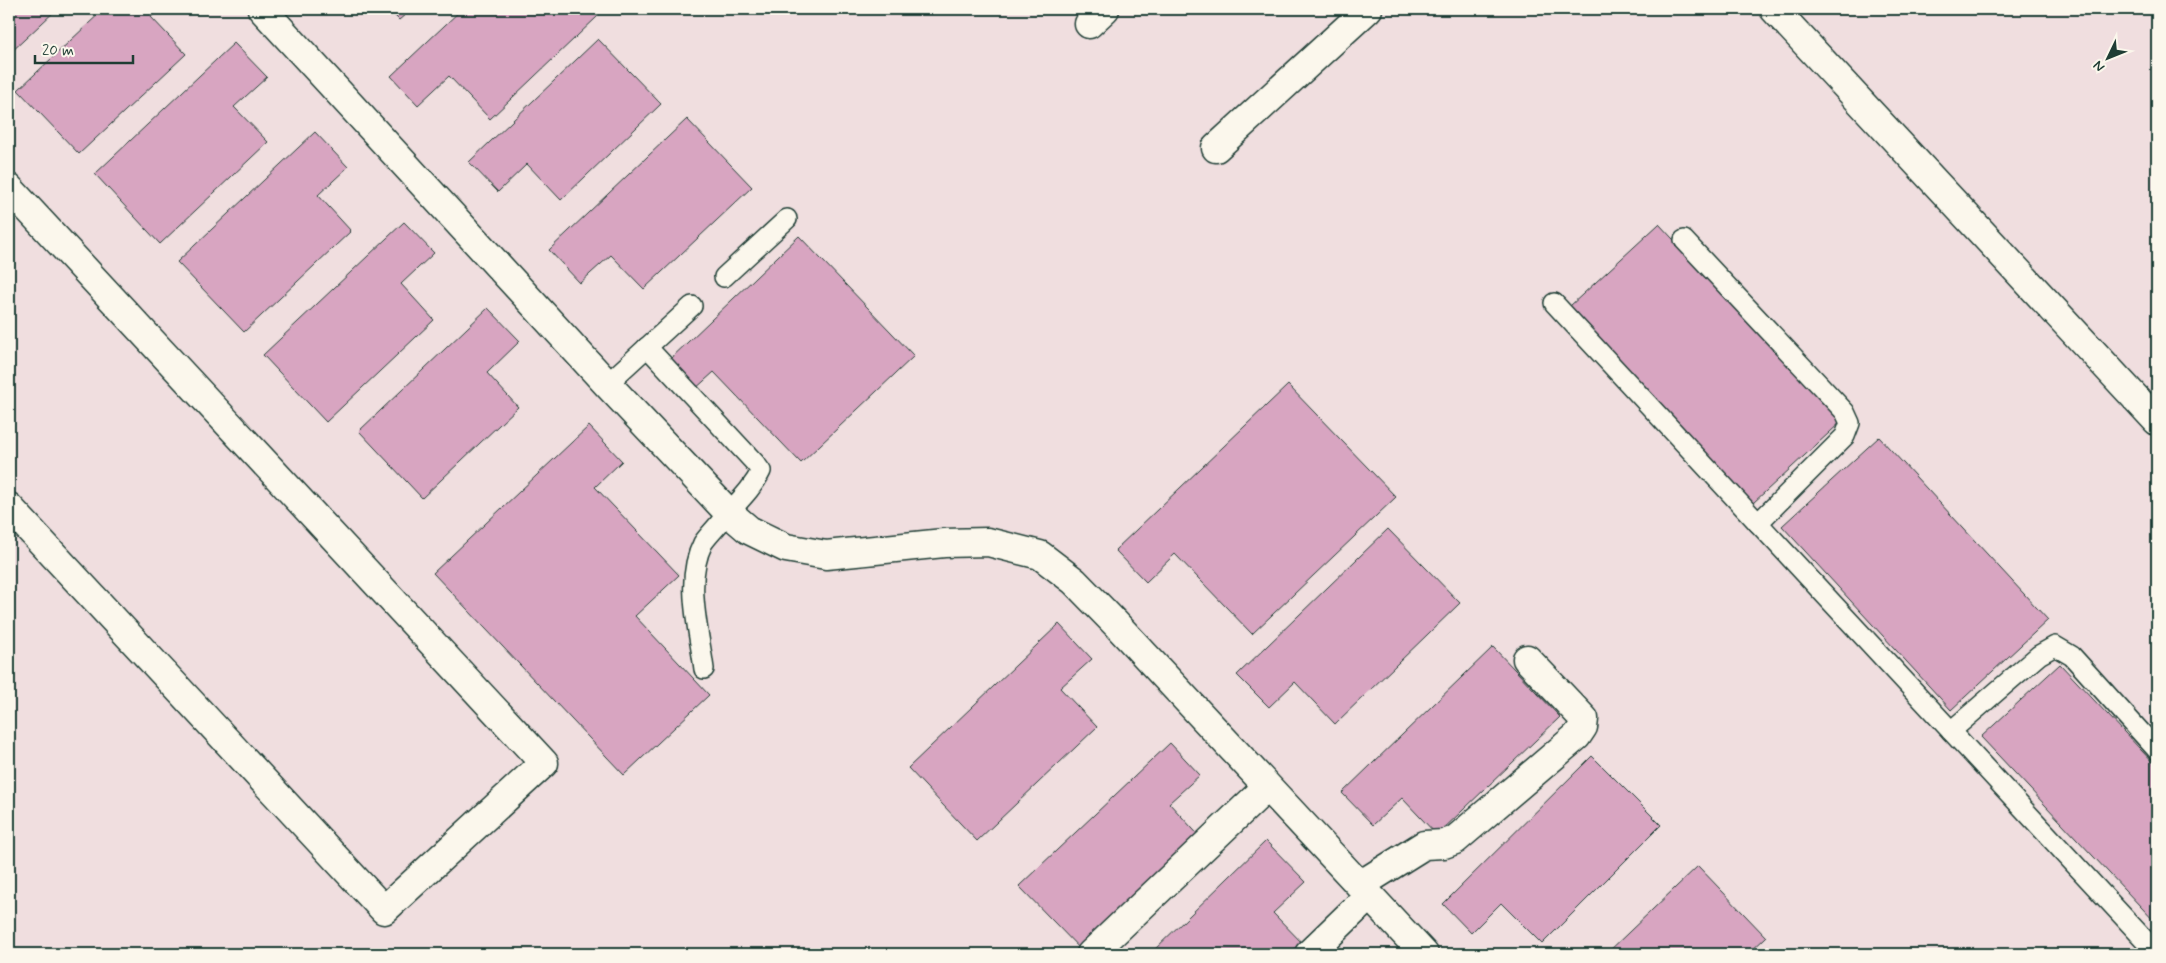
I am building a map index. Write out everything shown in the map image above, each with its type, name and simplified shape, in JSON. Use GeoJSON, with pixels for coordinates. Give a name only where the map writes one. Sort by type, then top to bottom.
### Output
{"type":"FeatureCollection","features":[{"type":"Feature","properties":{"kind":"street"},"geometry":{"type":"LineString","coordinates":[[262,9],[607,384],[728,512],[749,530],[786,548],[826,555],[944,544],[988,542],[1040,556],[1074,582],[1115,623],[1424,954]]}},
{"type":"Feature","properties":{"kind":"street"},"geometry":{"type":"LineString","coordinates":[[1216,148],[1368,9]]}},
{"type":"Feature","properties":{"kind":"street"},"geometry":{"type":"LineString","coordinates":[[1774,9],[2157,421]]}},
{"type":"Feature","properties":{"kind":"street"},"geometry":{"type":"LineString","coordinates":[[9,188],[544,763],[384,910],[9,507]]}},
{"type":"Feature","properties":{"kind":"street"},"geometry":{"type":"LineString","coordinates":[[1309,954],[1365,890],[1424,845],[1444,844],[1455,840],[1577,736],[1583,727],[1584,719],[1527,658]]}},
{"type":"Feature","properties":{"kind":"street"},"geometry":{"type":"LineString","coordinates":[[1091,954],[1267,787]]}},
{"type":"Feature","properties":{"kind":"lane"},"geometry":{"type":"LineString","coordinates":[[724,277],[787,219]]}},
{"type":"Feature","properties":{"kind":"lane"},"geometry":{"type":"LineString","coordinates":[[1684,240],[1845,412],[1850,423],[1845,436],[1758,523]]}},
{"type":"Feature","properties":{"kind":"lane"},"geometry":{"type":"LineString","coordinates":[[1554,302],[2157,953]]}},
{"type":"Feature","properties":{"kind":"lane"},"geometry":{"type":"LineString","coordinates":[[607,384],[692,306]]}},
{"type":"Feature","properties":{"kind":"lane"},"geometry":{"type":"LineString","coordinates":[[647,347],[761,471],[754,484],[704,542],[696,561],[693,587],[704,669]]}},
{"type":"Feature","properties":{"kind":"lane"},"geometry":{"type":"LineString","coordinates":[[1951,731],[2040,654],[2055,646],[2072,656],[2157,750]]}},
{"type":"Feature","properties":{"kind":"building"},"geometry":{"type":"Polygon","coordinates":[[[9,9],[57,9],[9,54],[9,9]]]}},
{"type":"Feature","properties":{"kind":"building"},"geometry":{"type":"Polygon","coordinates":[[[104,9],[160,9],[151,17],[186,54],[79,154],[18,90],[104,9]]]}},
{"type":"Feature","properties":{"kind":"building"},"geometry":{"type":"Polygon","coordinates":[[[388,9],[412,9],[399,20],[388,9]]]}},
{"type":"Feature","properties":{"kind":"building"},"geometry":{"type":"Polygon","coordinates":[[[462,9],[592,9],[598,16],[490,119],[449,76],[418,105],[391,76],[462,9]]]}},
{"type":"Feature","properties":{"kind":"building"},"geometry":{"type":"Polygon","coordinates":[[[598,39],[661,104],[561,200],[527,164],[498,192],[469,162],[598,39]]]}},
{"type":"Feature","properties":{"kind":"building"},"geometry":{"type":"Polygon","coordinates":[[[234,43],[267,77],[234,107],[268,142],[160,244],[95,174],[234,43]]]}},
{"type":"Feature","properties":{"kind":"building"},"geometry":{"type":"Polygon","coordinates":[[[687,119],[752,187],[644,289],[611,255],[580,283],[549,250],[687,119]]]}},
{"type":"Feature","properties":{"kind":"building"},"geometry":{"type":"Polygon","coordinates":[[[315,132],[348,167],[318,195],[351,231],[244,332],[177,262],[315,132]]]}},
{"type":"Feature","properties":{"kind":"building"},"geometry":{"type":"Polygon","coordinates":[[[404,222],[434,253],[401,284],[434,320],[326,422],[263,355],[404,222]]]}},
{"type":"Feature","properties":{"kind":"building"},"geometry":{"type":"Polygon","coordinates":[[[1659,224],[1842,421],[1753,503],[1570,306],[1659,224]]]}},
{"type":"Feature","properties":{"kind":"building"},"geometry":{"type":"Polygon","coordinates":[[[799,236],[914,356],[801,463],[714,372],[694,390],[667,362],[799,236]]]}},
{"type":"Feature","properties":{"kind":"building"},"geometry":{"type":"Polygon","coordinates":[[[488,308],[520,341],[487,373],[518,407],[422,498],[359,431],[488,308]]]}},
{"type":"Feature","properties":{"kind":"building"},"geometry":{"type":"Polygon","coordinates":[[[1288,385],[1396,497],[1252,634],[1175,554],[1146,582],[1115,550],[1288,385]]]}},
{"type":"Feature","properties":{"kind":"building"},"geometry":{"type":"Polygon","coordinates":[[[589,426],[622,461],[595,487],[679,575],[635,616],[709,695],[624,775],[433,573],[589,426]]]}},
{"type":"Feature","properties":{"kind":"building"},"geometry":{"type":"Polygon","coordinates":[[[1879,437],[2048,620],[1951,710],[1782,526],[1879,437]]]}},
{"type":"Feature","properties":{"kind":"building"},"geometry":{"type":"Polygon","coordinates":[[[1388,529],[1460,603],[1335,724],[1295,682],[1269,707],[1237,675],[1388,529]]]}},
{"type":"Feature","properties":{"kind":"building"},"geometry":{"type":"Polygon","coordinates":[[[1059,624],[1092,659],[1060,688],[1097,727],[977,841],[908,768],[1059,624]]]}},
{"type":"Feature","properties":{"kind":"building"},"geometry":{"type":"Polygon","coordinates":[[[1493,647],[1560,717],[1437,835],[1402,798],[1373,825],[1342,793],[1493,647]]]}},
{"type":"Feature","properties":{"kind":"building"},"geometry":{"type":"Polygon","coordinates":[[[2060,664],[2157,767],[2157,924],[1981,737],[2060,664]]]}},
{"type":"Feature","properties":{"kind":"building"},"geometry":{"type":"Polygon","coordinates":[[[1170,743],[1200,775],[1169,803],[1204,841],[1085,954],[1019,886],[1170,743]]]}},
{"type":"Feature","properties":{"kind":"building"},"geometry":{"type":"Polygon","coordinates":[[[1592,756],[1661,825],[1542,944],[1501,903],[1471,933],[1443,904],[1592,756]]]}},
{"type":"Feature","properties":{"kind":"building"},"geometry":{"type":"Polygon","coordinates":[[[1266,841],[1306,882],[1273,913],[1308,949],[1302,954],[1150,954],[1266,841]]]}},
{"type":"Feature","properties":{"kind":"building"},"geometry":{"type":"Polygon","coordinates":[[[1698,866],[1766,937],[1748,954],[1606,954],[1698,866]]]}}]}
